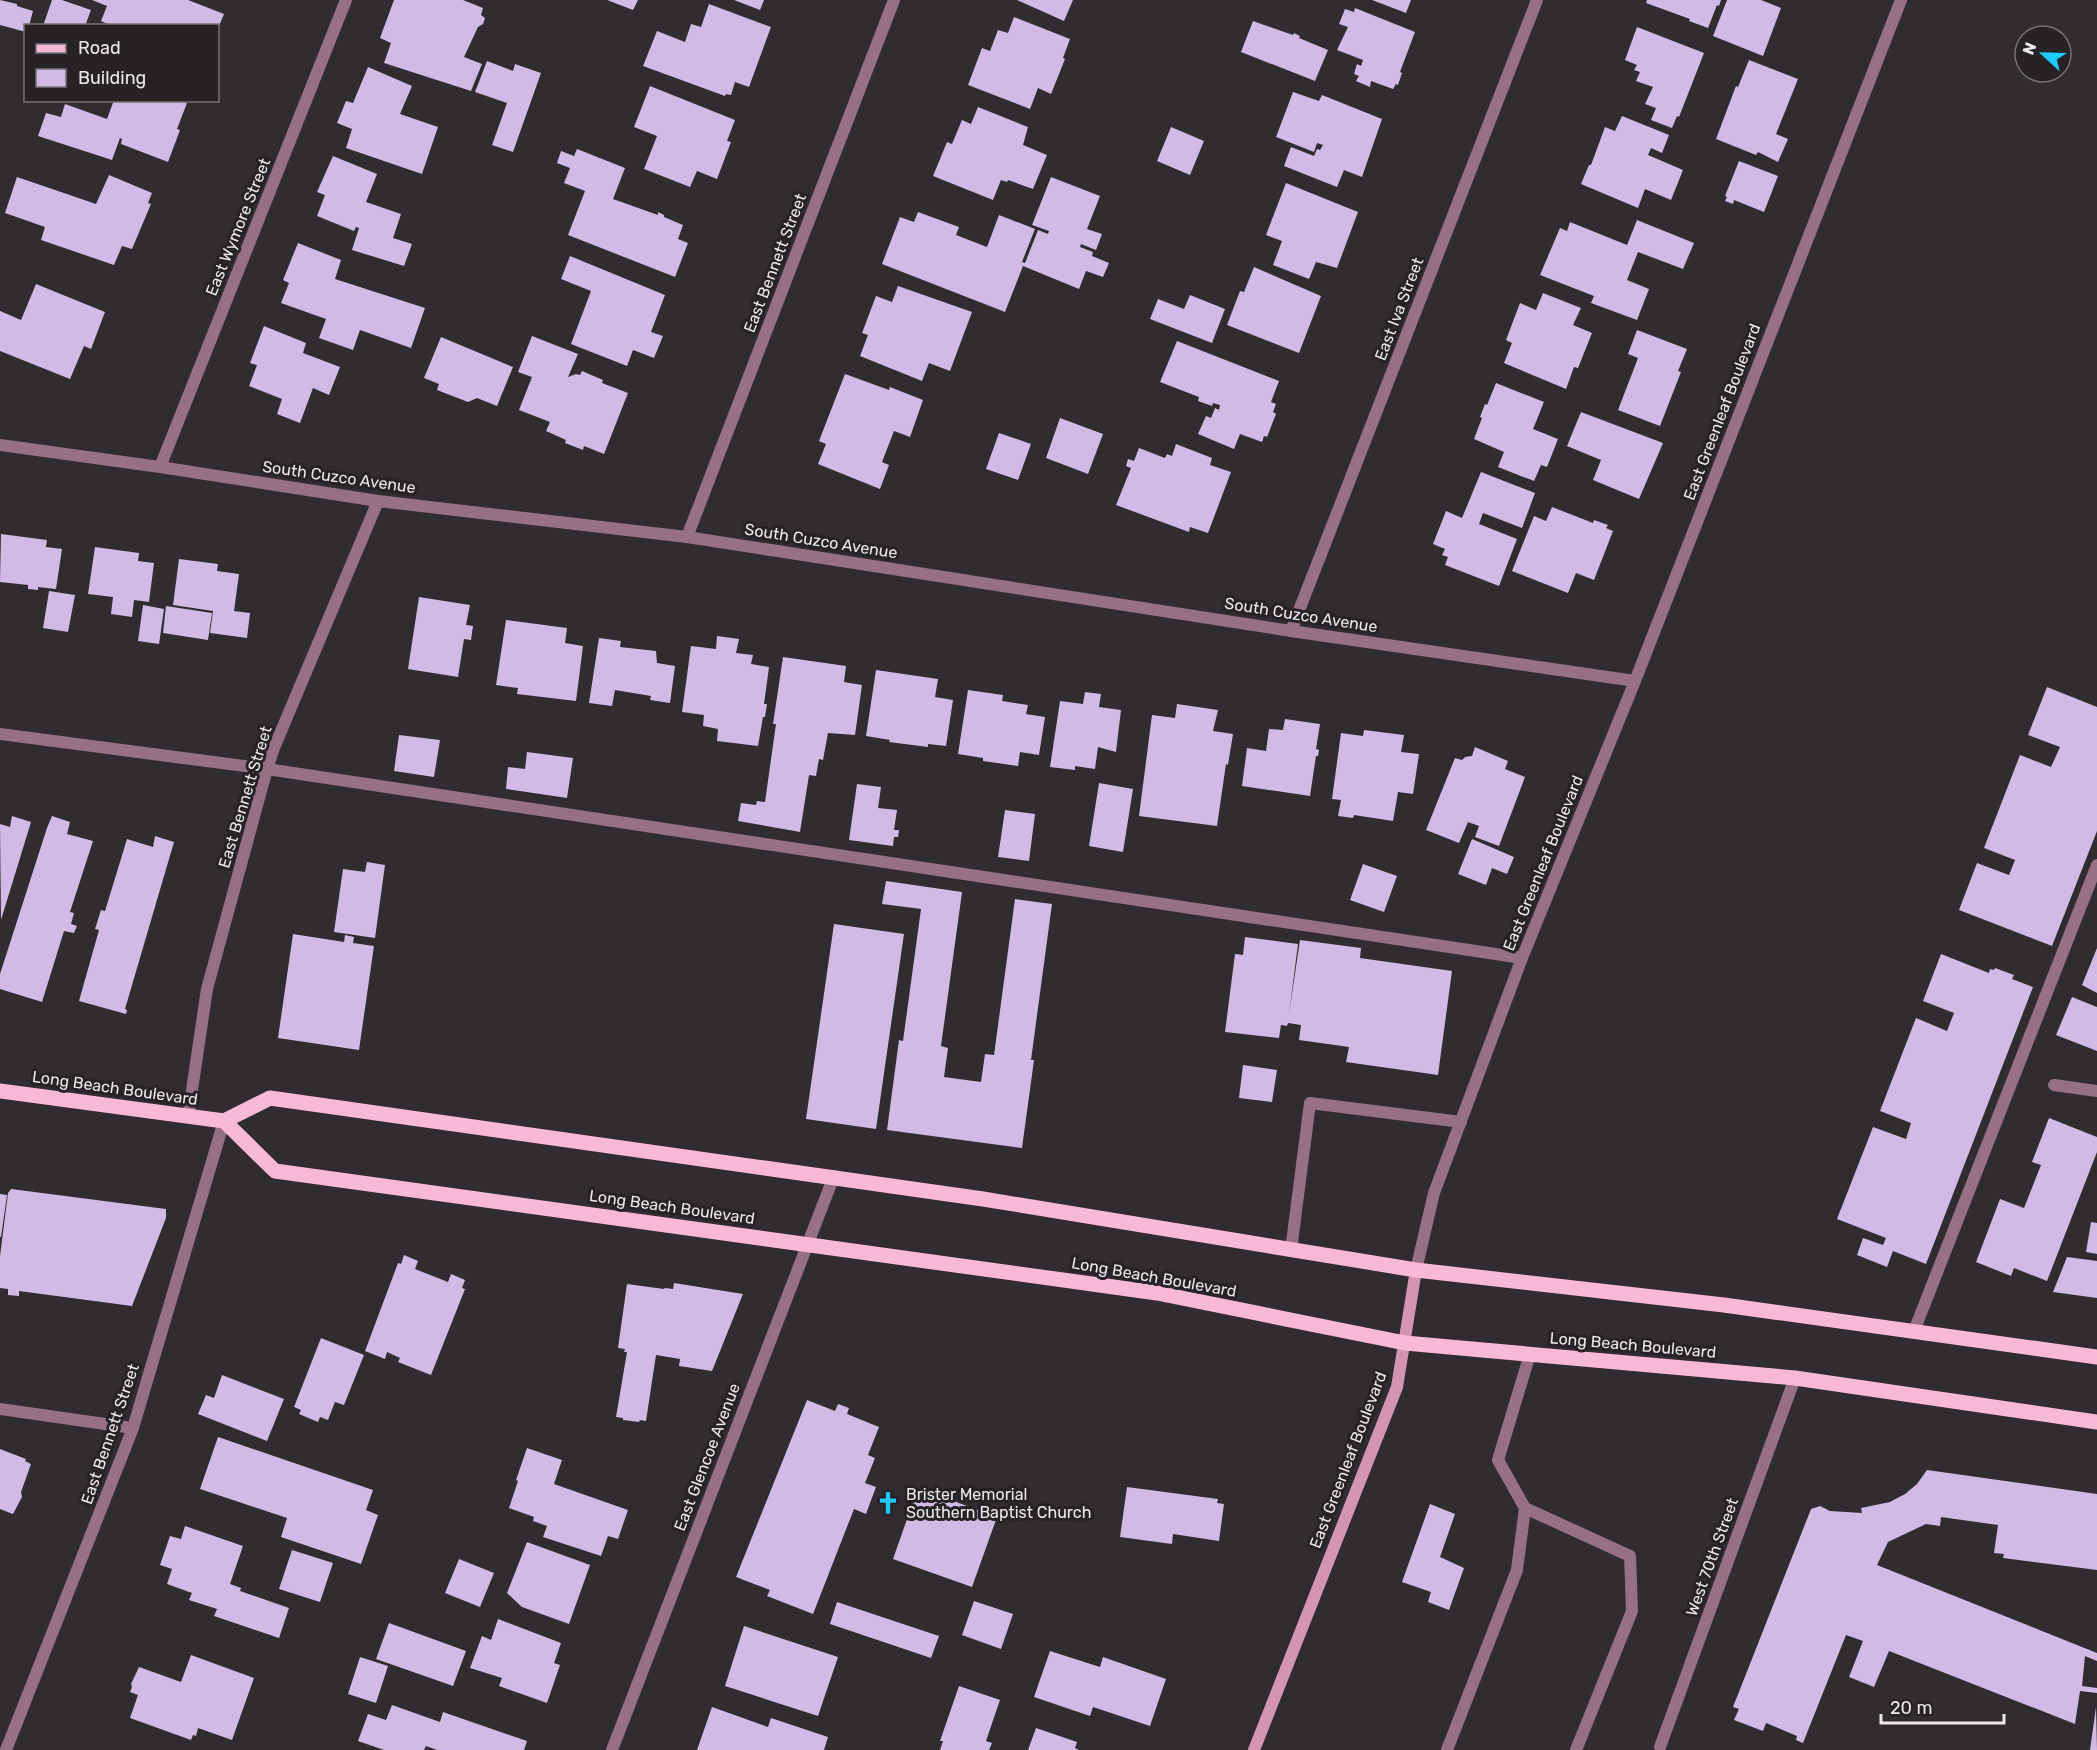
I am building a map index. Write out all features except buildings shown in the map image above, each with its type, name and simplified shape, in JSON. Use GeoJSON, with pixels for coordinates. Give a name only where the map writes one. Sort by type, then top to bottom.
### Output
{"type":"FeatureCollection","features":[{"type":"Feature","properties":{"kind":"main road","name":"Long Beach Boulevard"},"geometry":{"type":"LineString","coordinates":[[0,1091],[224,1121],[275,1171],[1157,1293],[1405,1343],[1795,1378],[2097,1422]]}},
{"type":"Feature","properties":{"kind":"main road"},"geometry":{"type":"LineString","coordinates":[[224,1121],[270,1098],[983,1198],[1416,1270],[1724,1305],[2097,1357]]}},
{"type":"Feature","properties":{"kind":"street","name":"East Wymore Street"},"geometry":{"type":"LineString","coordinates":[[160,467],[346,0]]}},
{"type":"Feature","properties":{"kind":"street","name":"East Bennett Street"},"geometry":{"type":"LineString","coordinates":[[687,537],[894,0]]}},
{"type":"Feature","properties":{"kind":"street","name":"East Iva Street"},"geometry":{"type":"LineString","coordinates":[[1291,631],[1537,0]]}},
{"type":"Feature","properties":{"kind":"street","name":"East Greenleaf Boulevard"},"geometry":{"type":"LineString","coordinates":[[1254,1750],[1396,1386],[1416,1270],[1434,1193],[1522,958],[1635,681],[1901,0]]}},
{"type":"Feature","properties":{"kind":"street","name":"South Cuzco Avenue"},"geometry":{"type":"LineString","coordinates":[[0,445],[378,501],[687,537],[1291,631],[1635,681]]}},
{"type":"Feature","properties":{"kind":"street","name":"East Bennett Street"},"geometry":{"type":"LineString","coordinates":[[188,1117],[207,989],[267,769],[378,501]]}},
{"type":"Feature","properties":{"kind":"street"},"geometry":{"type":"LineString","coordinates":[[0,734],[267,769],[1522,958]]}},
{"type":"Feature","properties":{"kind":"street"},"geometry":{"type":"LineString","coordinates":[[1914,1331],[2097,865]]}},
{"type":"Feature","properties":{"kind":"street"},"geometry":{"type":"LineString","coordinates":[[2054,1085],[2097,1091]]}},
{"type":"Feature","properties":{"kind":"street"},"geometry":{"type":"LineString","coordinates":[[1291,1250],[1310,1102],[1461,1122]]}},
{"type":"Feature","properties":{"kind":"street","name":"East Bennett Street"},"geometry":{"type":"LineString","coordinates":[[6,1750],[133,1428],[224,1121]]}},
{"type":"Feature","properties":{"kind":"street","name":"East Glencoe Avenue"},"geometry":{"type":"LineString","coordinates":[[612,1750],[834,1176]]}},
{"type":"Feature","properties":{"kind":"street"},"geometry":{"type":"LineString","coordinates":[[1530,1354],[1498,1461],[1525,1508],[1630,1556],[1632,1611],[1576,1750]]}},
{"type":"Feature","properties":{"kind":"street","name":"West 70th Street"},"geometry":{"type":"LineString","coordinates":[[1664,1748],[1795,1378]]}},
{"type":"Feature","properties":{"kind":"street"},"geometry":{"type":"LineString","coordinates":[[0,1409],[133,1428]]}},
{"type":"Feature","properties":{"kind":"street"},"geometry":{"type":"LineString","coordinates":[[1447,1750],[1517,1570],[1525,1508]]}},
{"type":"Feature","properties":{"kind":"place","name":"Brister Memorial Southern Baptist Church"},"geometry":{"type":"Point","coordinates":[888,1503]}}]}
